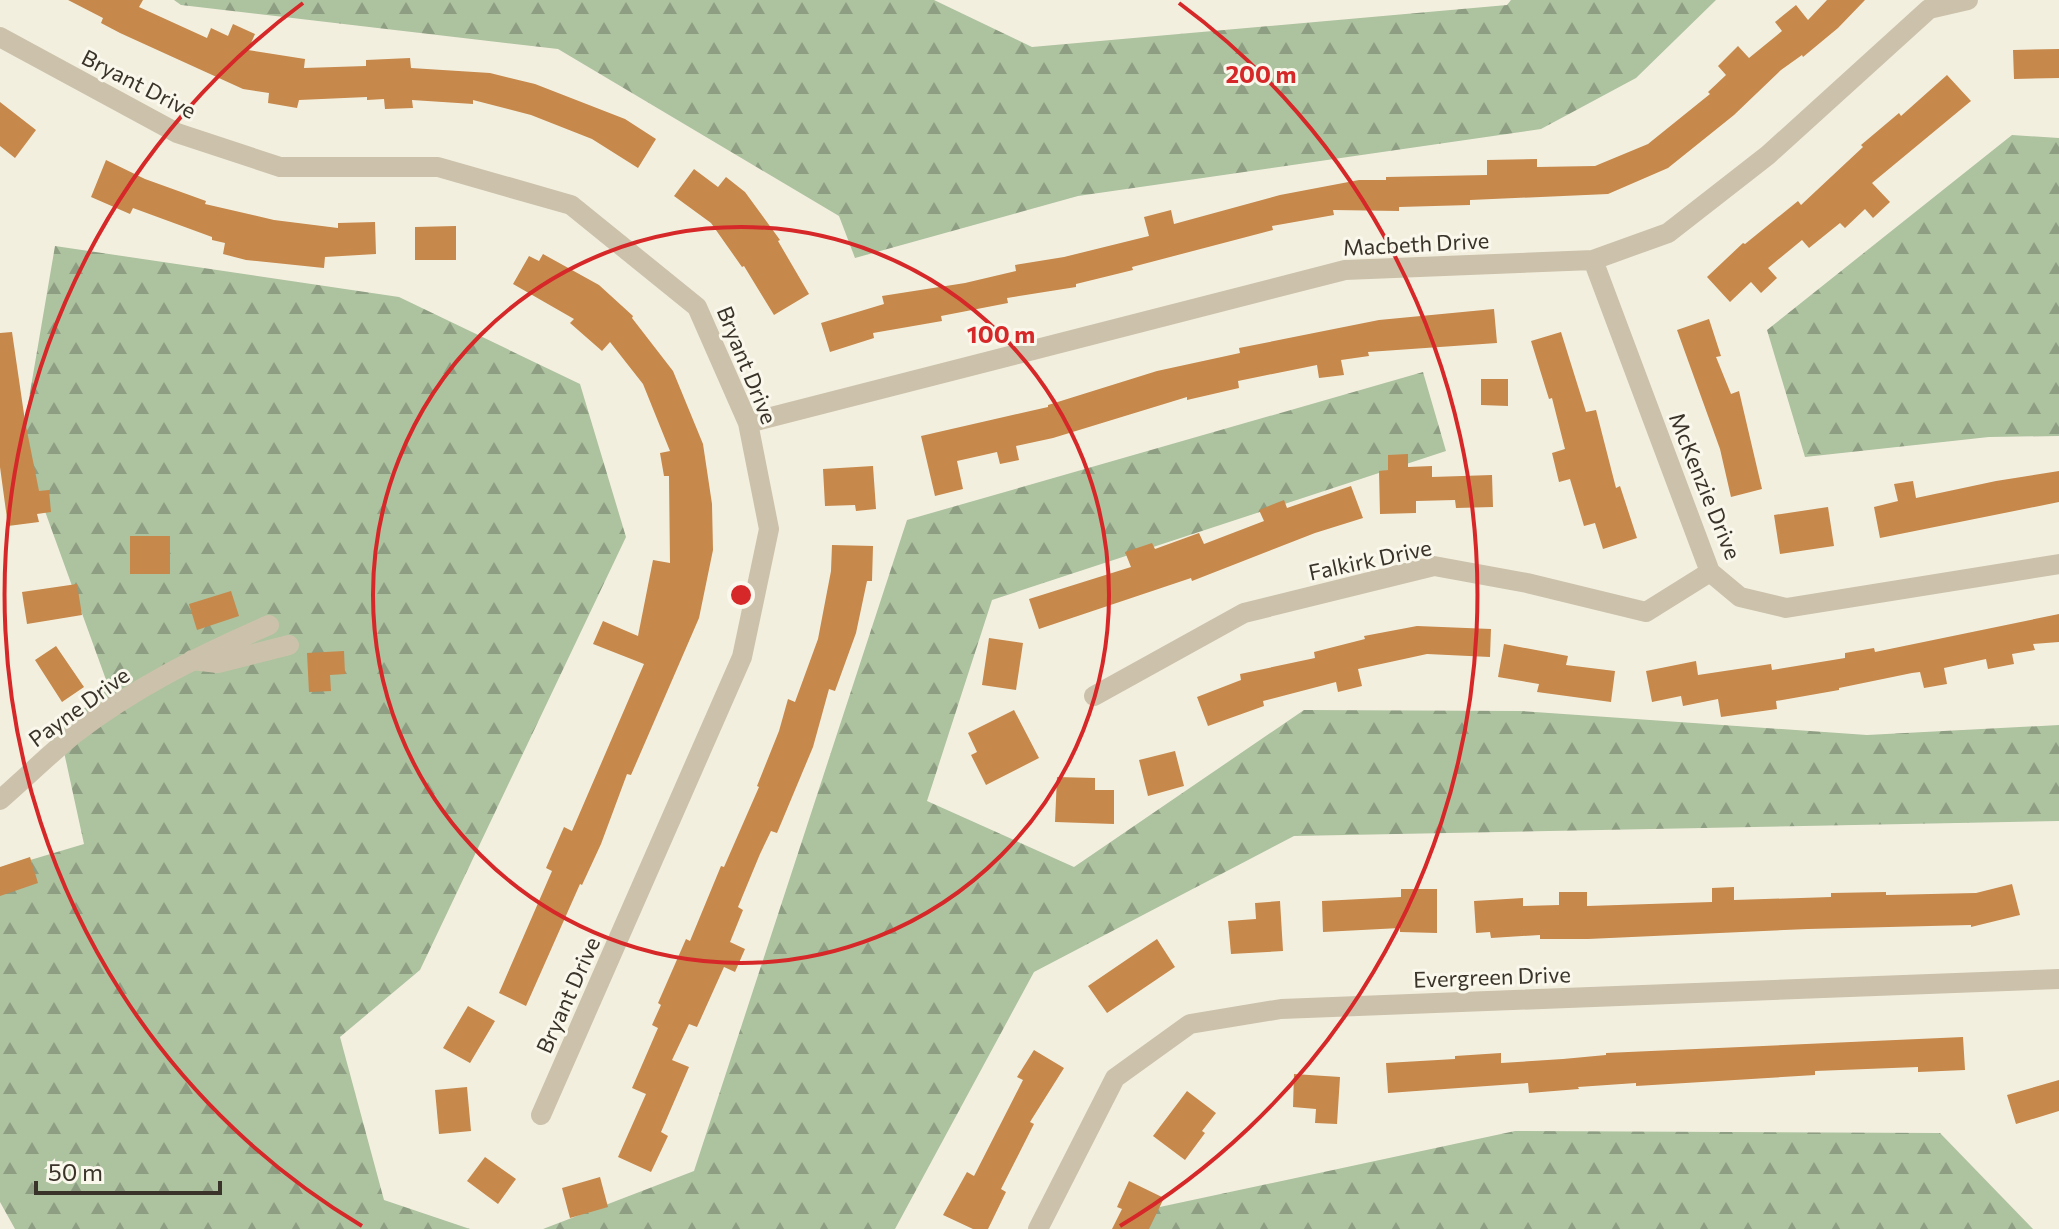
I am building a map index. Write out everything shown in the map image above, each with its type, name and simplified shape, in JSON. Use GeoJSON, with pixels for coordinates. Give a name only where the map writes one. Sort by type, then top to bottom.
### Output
{"type":"FeatureCollection","features":[{"type":"Feature","properties":{"kind":"street","name":"Macbeth Drive"},"geometry":{"type":"LineString","coordinates":[[748,423],[1345,270],[1593,260],[1668,233],[1768,155],[1929,9],[1968,0]]}},
{"type":"Feature","properties":{"kind":"street","name":"Bryant Drive"},"geometry":{"type":"LineString","coordinates":[[0,37],[177,133],[280,167],[438,167],[571,205],[697,307],[748,423],[769,529],[742,657],[541,1115]]}},
{"type":"Feature","properties":{"kind":"street","name":"McKenzie Drive"},"geometry":{"type":"LineString","coordinates":[[1593,260],[1710,572],[1740,597],[1786,608],[2059,564]]}},
{"type":"Feature","properties":{"kind":"street","name":"Falkirk Drive"},"geometry":{"type":"LineString","coordinates":[[1094,696],[1244,613],[1434,566],[1527,583],[1646,612],[1710,572]]}},
{"type":"Feature","properties":{"kind":"street","name":"Payne Drive"},"geometry":{"type":"LineString","coordinates":[[0,800],[73,735],[111,708],[192,660],[269,625]]}},
{"type":"Feature","properties":{"kind":"street"},"geometry":{"type":"LineString","coordinates":[[192,660],[218,663],[289,645]]}},
{"type":"Feature","properties":{"kind":"street","name":"Evergreen Drive"},"geometry":{"type":"LineString","coordinates":[[1038,1229],[1115,1078],[1190,1024],[1281,1009],[2059,979]]}},
{"type":"Feature","properties":{"kind":"green space"},"geometry":{"type":"Polygon","coordinates":[[[174,0],[934,0],[1032,47],[1507,5],[1511,0],[1716,0],[1636,78],[1541,129],[1078,196],[855,258],[839,216],[558,49],[181,5],[174,0]]]}},
{"type":"Feature","properties":{"kind":"green space"},"geometry":{"type":"Polygon","coordinates":[[[2012,135],[2059,138],[2059,436],[1989,437],[1805,457],[1767,330],[2012,135]]]}},
{"type":"Feature","properties":{"kind":"green space"},"geometry":{"type":"Polygon","coordinates":[[[55,246],[399,297],[580,384],[626,537],[420,970],[340,1037],[384,1200],[470,1229],[15,1229],[0,1202],[0,869],[84,844],[59,729],[109,688],[21,445],[55,246]]]}},
{"type":"Feature","properties":{"kind":"green space"},"geometry":{"type":"Polygon","coordinates":[[[1423,372],[1446,451],[992,600],[927,801],[1074,867],[1304,710],[1521,711],[1867,735],[2059,725],[2059,821],[1294,836],[1034,972],[895,1229],[543,1229],[694,1171],[907,520],[1423,372]]]}},
{"type":"Feature","properties":{"kind":"green space"},"geometry":{"type":"Polygon","coordinates":[[[1515,1131],[1940,1133],[2033,1229],[1130,1229],[1155,1208],[1515,1131]]]}},
{"type":"Feature","properties":{"kind":"building"},"geometry":{"type":"Polygon","coordinates":[[[68,0],[143,0],[139,7],[207,38],[211,28],[228,36],[233,24],[255,34],[248,50],[305,59],[304,68],[366,66],[366,60],[410,58],[411,68],[490,73],[535,84],[625,119],[656,139],[638,168],[592,139],[531,115],[473,100],[473,104],[412,100],[413,108],[385,109],[384,99],[367,100],[367,97],[299,100],[297,108],[268,103],[269,93],[243,89],[120,33],[101,23],[103,18],[68,0]]]}},
{"type":"Feature","properties":{"kind":"building"},"geometry":{"type":"Polygon","coordinates":[[[1827,0],[1865,0],[1838,28],[1803,57],[1781,70],[1734,115],[1668,168],[1608,194],[1470,200],[1470,205],[1399,207],[1399,211],[1333,210],[1334,215],[1272,226],[1273,230],[1132,267],[1133,270],[1076,284],[1076,287],[1007,298],[1008,303],[941,316],[942,321],[873,333],[874,338],[830,352],[821,323],[884,304],[882,296],[965,283],[1016,271],[1015,265],[1064,257],[1149,236],[1144,217],[1171,210],[1174,224],[1280,195],[1359,180],[1487,175],[1487,160],[1537,159],[1537,167],[1595,166],[1648,144],[1710,94],[1708,92],[1726,75],[1718,66],[1738,46],[1749,58],[1782,31],[1775,22],[1796,5],[1808,20],[1827,0]]]}},
{"type":"Feature","properties":{"kind":"building"},"geometry":{"type":"Polygon","coordinates":[[[2059,49],[2059,78],[2014,79],[2013,50],[2059,49]]]}},
{"type":"Feature","properties":{"kind":"building"},"geometry":{"type":"Polygon","coordinates":[[[1947,75],[1971,101],[1872,183],[1890,202],[1873,218],[1865,209],[1845,228],[1840,223],[1809,248],[1802,240],[1768,268],[1777,278],[1761,293],[1751,282],[1730,302],[1707,277],[1743,243],[1798,201],[1801,205],[1863,147],[1861,145],[1899,113],[1901,116],[1947,75]]]}},
{"type":"Feature","properties":{"kind":"building"},"geometry":{"type":"Polygon","coordinates":[[[0,102],[36,130],[15,158],[0,146],[0,102]]]}},
{"type":"Feature","properties":{"kind":"building"},"geometry":{"type":"Polygon","coordinates":[[[106,160],[145,179],[206,201],[205,204],[274,220],[338,228],[338,223],[375,222],[376,254],[325,257],[324,268],[246,260],[223,254],[225,243],[212,240],[212,237],[133,208],[130,214],[91,197],[106,160]]]}},
{"type":"Feature","properties":{"kind":"building"},"geometry":{"type":"Polygon","coordinates":[[[694,169],[718,187],[726,177],[745,192],[780,240],[809,294],[774,315],[744,266],[711,223],[674,196],[694,169]]]}},
{"type":"Feature","properties":{"kind":"building"},"geometry":{"type":"Polygon","coordinates":[[[456,226],[456,260],[415,260],[415,227],[456,226]]]}},
{"type":"Feature","properties":{"kind":"building"},"geometry":{"type":"Polygon","coordinates":[[[543,254],[599,285],[633,316],[673,371],[703,444],[712,504],[713,550],[699,618],[631,775],[627,774],[601,844],[526,1006],[499,993],[552,871],[546,868],[564,827],[572,831],[644,664],[593,644],[603,621],[638,636],[653,560],[670,563],[669,476],[664,476],[660,453],[670,451],[643,384],[610,342],[602,351],[570,323],[574,319],[513,284],[529,256],[539,261],[543,254]]]}},
{"type":"Feature","properties":{"kind":"building"},"geometry":{"type":"Polygon","coordinates":[[[1494,309],[1497,343],[1368,352],[1369,356],[1341,360],[1344,375],[1319,378],[1317,365],[1238,381],[1239,388],[1187,400],[1187,397],[1053,438],[1016,446],[1019,460],[1000,464],[997,452],[957,461],[963,489],[935,496],[921,436],[1048,407],[1157,371],[1240,353],[1239,348],[1379,320],[1494,309]]]}},
{"type":"Feature","properties":{"kind":"building"},"geometry":{"type":"Polygon","coordinates":[[[1709,319],[1721,356],[1716,357],[1731,394],[1739,391],[1762,489],[1731,497],[1720,449],[1677,330],[1709,319]]]}},
{"type":"Feature","properties":{"kind":"building"},"geometry":{"type":"Polygon","coordinates":[[[12,332],[39,491],[49,490],[51,512],[37,514],[39,522],[8,526],[0,467],[0,333],[12,332]]]}},
{"type":"Feature","properties":{"kind":"building"},"geometry":{"type":"Polygon","coordinates":[[[1561,332],[1586,412],[1596,410],[1616,488],[1620,486],[1637,538],[1603,549],[1595,523],[1584,526],[1570,479],[1559,482],[1552,453],[1565,449],[1552,398],[1549,399],[1531,341],[1561,332]]]}},
{"type":"Feature","properties":{"kind":"building"},"geometry":{"type":"Polygon","coordinates":[[[1481,379],[1508,379],[1508,406],[1481,405],[1481,379]]]}},
{"type":"Feature","properties":{"kind":"building"},"geometry":{"type":"Polygon","coordinates":[[[1408,454],[1408,467],[1432,466],[1432,477],[1492,475],[1493,507],[1456,508],[1455,500],[1416,501],[1416,513],[1380,514],[1379,471],[1388,470],[1388,455],[1408,454]]]}},
{"type":"Feature","properties":{"kind":"building"},"geometry":{"type":"Polygon","coordinates":[[[873,466],[876,509],[856,511],[855,505],[825,506],[823,469],[873,466]]]}},
{"type":"Feature","properties":{"kind":"building"},"geometry":{"type":"Polygon","coordinates":[[[2059,471],[2059,502],[1880,538],[1874,507],[1898,501],[1894,484],[1913,481],[1916,498],[2059,471]]]}},
{"type":"Feature","properties":{"kind":"building"},"geometry":{"type":"Polygon","coordinates":[[[1351,486],[1363,518],[1315,533],[1192,581],[1191,578],[1039,629],[1029,599],[1131,567],[1125,552],[1152,543],[1155,549],[1199,533],[1204,544],[1264,521],[1259,510],[1284,500],[1287,508],[1351,486]]]}},
{"type":"Feature","properties":{"kind":"building"},"geometry":{"type":"Polygon","coordinates":[[[1828,507],[1834,546],[1780,554],[1774,515],[1828,507]]]}},
{"type":"Feature","properties":{"kind":"building"},"geometry":{"type":"Polygon","coordinates":[[[130,536],[170,536],[170,574],[130,574],[130,536]]]}},
{"type":"Feature","properties":{"kind":"building"},"geometry":{"type":"Polygon","coordinates":[[[832,545],[873,546],[872,581],[867,581],[856,633],[835,691],[829,689],[813,747],[777,833],[771,831],[738,907],[743,910],[730,942],[745,949],[735,972],[724,967],[697,1027],[689,1024],[672,1060],[689,1067],[661,1132],[668,1136],[651,1172],[618,1157],[646,1094],[632,1088],[658,1028],[652,1025],[661,1005],[658,1003],[686,939],[690,941],[759,787],[788,699],[795,702],[818,639],[831,571],[832,545]]]}},
{"type":"Feature","properties":{"kind":"building"},"geometry":{"type":"Polygon","coordinates":[[[77,584],[82,615],[27,624],[22,592],[77,584]]]}},
{"type":"Feature","properties":{"kind":"building"},"geometry":{"type":"Polygon","coordinates":[[[231,591],[239,616],[197,630],[189,604],[231,591]]]}},
{"type":"Feature","properties":{"kind":"building"},"geometry":{"type":"Polygon","coordinates":[[[2059,614],[2059,642],[2033,644],[2035,650],[2012,654],[2014,664],[1988,669],[1986,659],[1944,668],[1947,684],[1924,688],[1920,672],[1912,673],[1776,701],[1777,709],[1721,717],[1718,699],[1683,706],[1681,696],[1652,702],[1646,671],[1696,661],[1698,675],[1771,664],[1772,670],[1845,658],[1845,653],[1874,648],[1875,652],[2059,614]]]}},
{"type":"Feature","properties":{"kind":"building"},"geometry":{"type":"Polygon","coordinates":[[[1417,626],[1491,629],[1490,657],[1427,654],[1358,669],[1362,686],[1338,692],[1336,682],[1263,701],[1264,706],[1208,726],[1197,697],[1241,680],[1240,674],[1315,658],[1314,652],[1365,639],[1364,636],[1417,626]]]}},
{"type":"Feature","properties":{"kind":"building"},"geometry":{"type":"Polygon","coordinates":[[[989,638],[1023,643],[1016,690],[982,685],[989,638]]]}},
{"type":"Feature","properties":{"kind":"building"},"geometry":{"type":"Polygon","coordinates":[[[1504,644],[1568,656],[1566,665],[1615,671],[1611,702],[1537,692],[1539,684],[1498,677],[1504,644]]]}},
{"type":"Feature","properties":{"kind":"building"},"geometry":{"type":"Polygon","coordinates":[[[56,646],[84,687],[62,702],[35,660],[56,646]]]}},
{"type":"Feature","properties":{"kind":"building"},"geometry":{"type":"Polygon","coordinates":[[[344,651],[345,674],[330,675],[331,691],[309,692],[307,653],[344,651]]]}},
{"type":"Feature","properties":{"kind":"building"},"geometry":{"type":"Polygon","coordinates":[[[1014,710],[1039,758],[986,785],[971,755],[977,752],[968,733],[1014,710]]]}},
{"type":"Feature","properties":{"kind":"building"},"geometry":{"type":"Polygon","coordinates":[[[1175,751],[1184,786],[1148,796],[1139,760],[1175,751]]]}},
{"type":"Feature","properties":{"kind":"building"},"geometry":{"type":"Polygon","coordinates":[[[1057,777],[1095,778],[1095,790],[1114,790],[1114,824],[1055,822],[1057,777]]]}},
{"type":"Feature","properties":{"kind":"building"},"geometry":{"type":"Polygon","coordinates":[[[30,857],[38,883],[0,896],[0,867],[30,857]]]}},
{"type":"Feature","properties":{"kind":"building"},"geometry":{"type":"Polygon","coordinates":[[[2012,884],[2020,915],[1971,927],[1808,929],[1588,939],[1540,939],[1540,935],[1491,938],[1490,932],[1476,933],[1474,901],[1523,898],[1523,906],[1559,905],[1559,892],[1587,892],[1587,906],[1712,902],[1712,888],[1734,887],[1734,900],[1831,897],[1831,893],[1976,893],[2012,884]]]}},
{"type":"Feature","properties":{"kind":"building"},"geometry":{"type":"Polygon","coordinates":[[[1401,889],[1437,889],[1437,933],[1400,932],[1400,928],[1323,932],[1322,901],[1401,897],[1401,889]]]}},
{"type":"Feature","properties":{"kind":"building"},"geometry":{"type":"Polygon","coordinates":[[[1280,901],[1283,951],[1231,954],[1228,921],[1256,919],[1255,903],[1280,901]]]}},
{"type":"Feature","properties":{"kind":"building"},"geometry":{"type":"Polygon","coordinates":[[[1157,939],[1175,967],[1107,1013],[1088,986],[1157,939]]]}},
{"type":"Feature","properties":{"kind":"building"},"geometry":{"type":"Polygon","coordinates":[[[468,1006],[495,1021],[470,1063],[443,1048],[468,1006]]]}},
{"type":"Feature","properties":{"kind":"building"},"geometry":{"type":"Polygon","coordinates":[[[1963,1037],[1965,1070],[1918,1072],[1918,1067],[1815,1071],[1815,1075],[1636,1086],[1636,1083],[1529,1093],[1528,1083],[1388,1093],[1386,1063],[1455,1059],[1455,1056],[1501,1053],[1501,1063],[1606,1053],[1963,1037]]]}},
{"type":"Feature","properties":{"kind":"building"},"geometry":{"type":"Polygon","coordinates":[[[1034,1050],[1064,1068],[1030,1122],[1034,1124],[1001,1189],[1006,1192],[988,1229],[973,1229],[943,1215],[967,1172],[974,1176],[1023,1080],[1017,1077],[1034,1050]]]}},
{"type":"Feature","properties":{"kind":"building"},"geometry":{"type":"Polygon","coordinates":[[[1294,1074],[1340,1077],[1337,1124],[1315,1123],[1316,1109],[1293,1107],[1294,1074]]]}},
{"type":"Feature","properties":{"kind":"building"},"geometry":{"type":"Polygon","coordinates":[[[2059,1080],[2059,1111],[2016,1124],[2007,1095],[2059,1080]]]}},
{"type":"Feature","properties":{"kind":"building"},"geometry":{"type":"Polygon","coordinates":[[[467,1087],[471,1131],[439,1134],[435,1090],[467,1087]]]}},
{"type":"Feature","properties":{"kind":"building"},"geometry":{"type":"Polygon","coordinates":[[[1187,1091],[1216,1113],[1185,1160],[1153,1136],[1187,1091]]]}},
{"type":"Feature","properties":{"kind":"building"},"geometry":{"type":"Polygon","coordinates":[[[485,1157],[516,1179],[498,1204],[467,1181],[485,1157]]]}},
{"type":"Feature","properties":{"kind":"building"},"geometry":{"type":"Polygon","coordinates":[[[600,1177],[608,1207],[570,1218],[562,1188],[600,1177]]]}},
{"type":"Feature","properties":{"kind":"building"},"geometry":{"type":"Polygon","coordinates":[[[1129,1181],[1164,1198],[1149,1229],[1112,1229],[1122,1209],[1117,1207],[1129,1181]]]}}]}
